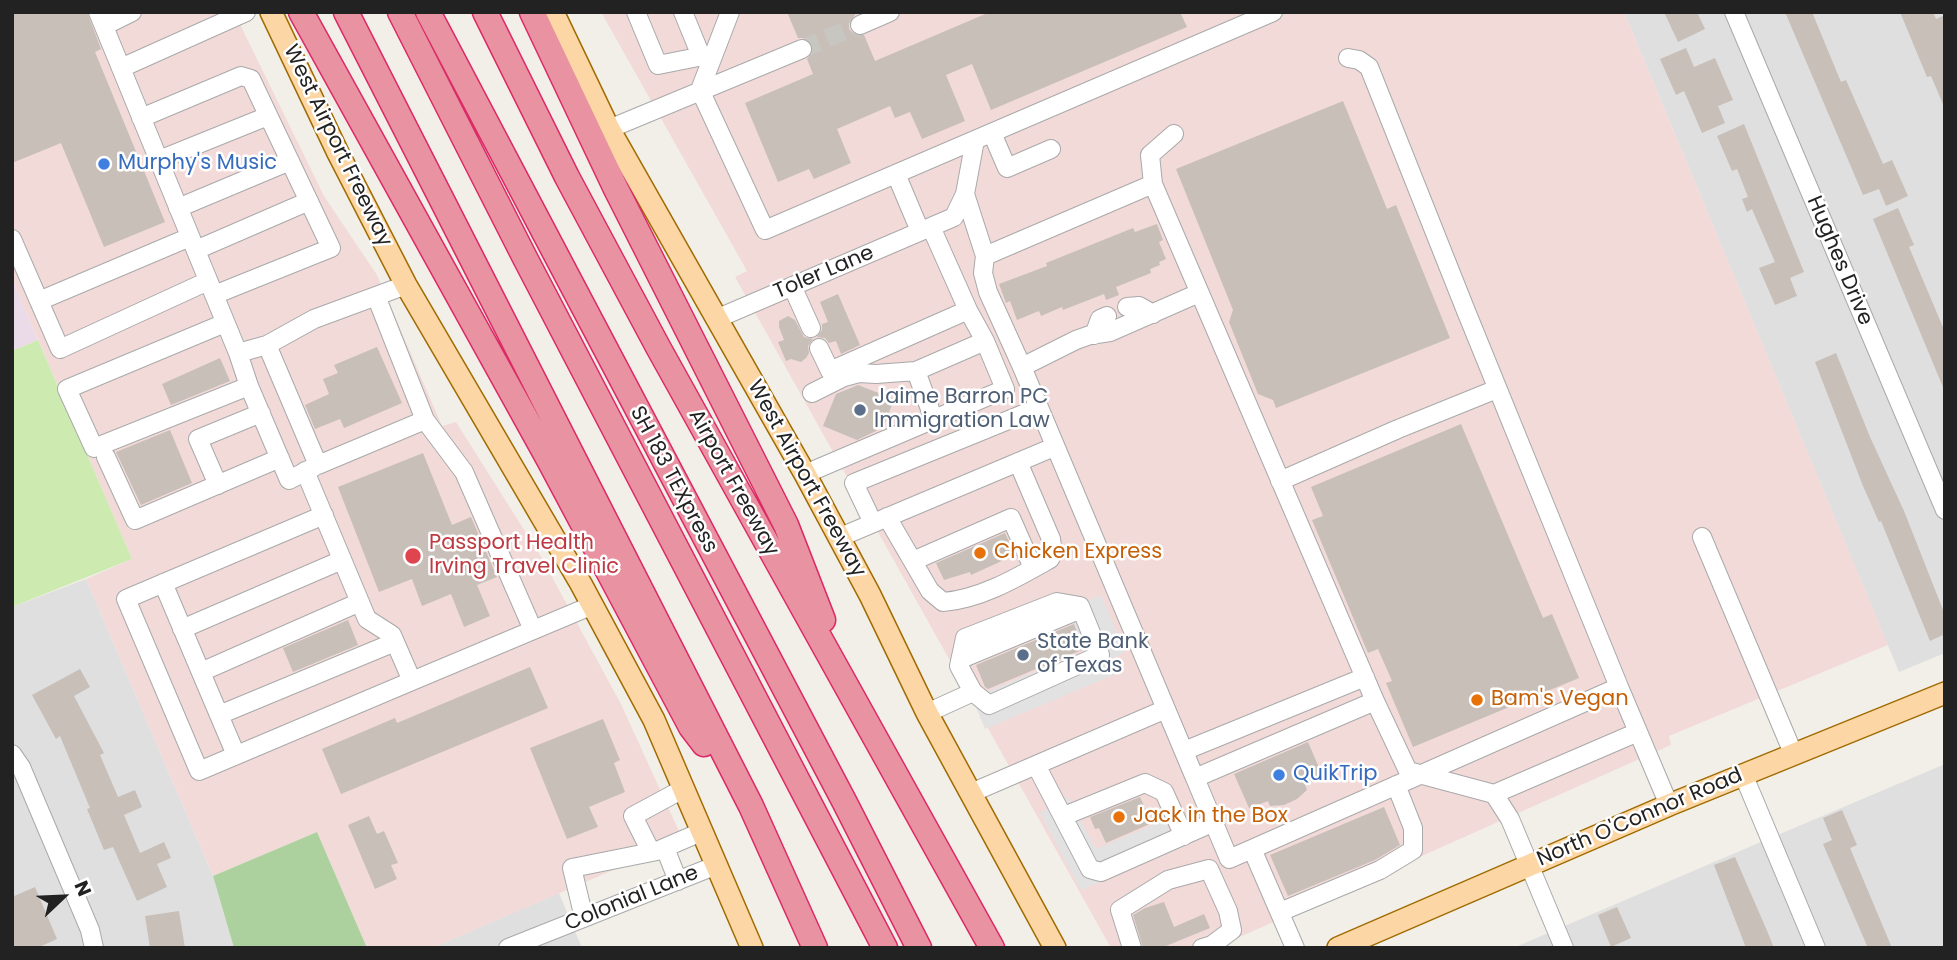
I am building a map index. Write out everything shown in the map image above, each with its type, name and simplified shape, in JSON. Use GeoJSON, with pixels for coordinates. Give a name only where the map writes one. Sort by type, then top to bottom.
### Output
{"type":"FeatureCollection","features":[{"type":"Feature","properties":{"kind":"highway"},"geometry":{"type":"LineString","coordinates":[[301,12],[549,460],[691,726],[751,806]]}},
{"type":"Feature","properties":{"kind":"highway"},"geometry":{"type":"LineString","coordinates":[[346,12],[751,806],[815,948]]}},
{"type":"Feature","properties":{"kind":"highway","name":"SH 183 TEXpress"},"geometry":{"type":"LineString","coordinates":[[400,12],[525,258],[885,948]]}},
{"type":"Feature","properties":{"kind":"highway","name":"SH 183 TEXpress"},"geometry":{"type":"LineString","coordinates":[[428,12],[919,948]]}},
{"type":"Feature","properties":{"kind":"highway","name":"Airport Freeway"},"geometry":{"type":"LineString","coordinates":[[485,12],[561,165],[658,347],[992,948]]}},
{"type":"Feature","properties":{"kind":"highway"},"geometry":{"type":"LineString","coordinates":[[532,12],[616,189],[786,525],[858,709]]}},
{"type":"Feature","properties":{"kind":"main road","name":"West Airport Freeway"},"geometry":{"type":"LineString","coordinates":[[271,12],[338,153],[406,285],[593,605],[654,720],[752,948]]}},
{"type":"Feature","properties":{"kind":"main road","name":"West Airport Freeway"},"geometry":{"type":"LineString","coordinates":[[553,12],[609,130],[805,474],[870,595],[928,713],[1054,947]]}},
{"type":"Feature","properties":{"kind":"main road","name":"North O'Connor Road"},"geometry":{"type":"LineString","coordinates":[[1338,948],[1669,805],[1945,693]]}},
{"type":"Feature","properties":{"kind":"street"},"geometry":{"type":"LineString","coordinates":[[132,12],[101,19],[289,480],[425,420]]}},
{"type":"Feature","properties":{"kind":"street"},"geometry":{"type":"LineString","coordinates":[[121,68],[246,12]]}},
{"type":"Feature","properties":{"kind":"street"},"geometry":{"type":"LineString","coordinates":[[636,12],[658,65],[707,55]]}},
{"type":"Feature","properties":{"kind":"street"},"geometry":{"type":"LineString","coordinates":[[683,12],[707,55]]}},
{"type":"Feature","properties":{"kind":"street"},"geometry":{"type":"LineString","coordinates":[[730,12],[707,55],[699,90],[765,230],[983,136],[1237,19],[1272,12]]}},
{"type":"Feature","properties":{"kind":"street"},"geometry":{"type":"LineString","coordinates":[[860,25],[890,12]]}},
{"type":"Feature","properties":{"kind":"street","name":"Hughes Drive"},"geometry":{"type":"LineString","coordinates":[[1734,12],[1945,510]]}},
{"type":"Feature","properties":{"kind":"street"},"geometry":{"type":"LineString","coordinates":[[609,130],[802,48]]}},
{"type":"Feature","properties":{"kind":"street"},"geometry":{"type":"LineString","coordinates":[[1348,58],[1370,67],[1497,389],[1669,805]]}},
{"type":"Feature","properties":{"kind":"street"},"geometry":{"type":"LineString","coordinates":[[12,239],[60,349],[211,288],[331,248],[251,79],[245,76],[141,118]]}},
{"type":"Feature","properties":{"kind":"street"},"geometry":{"type":"LineString","coordinates":[[159,160],[268,116]]}},
{"type":"Feature","properties":{"kind":"street"},"geometry":{"type":"LineString","coordinates":[[1174,134],[1150,155],[1153,184],[1408,771],[1494,794],[1638,732]]}},
{"type":"Feature","properties":{"kind":"street"},"geometry":{"type":"LineString","coordinates":[[983,136],[1007,167],[1051,149]]}},
{"type":"Feature","properties":{"kind":"street"},"geometry":{"type":"LineString","coordinates":[[983,136],[965,194],[985,256],[983,273],[988,292],[1229,859],[1619,687]]}},
{"type":"Feature","properties":{"kind":"street"},"geometry":{"type":"LineString","coordinates":[[178,208],[290,160]]}},
{"type":"Feature","properties":{"kind":"street"},"geometry":{"type":"LineString","coordinates":[[805,474],[1005,389],[985,341],[895,174]]}},
{"type":"Feature","properties":{"kind":"street"},"geometry":{"type":"LineString","coordinates":[[985,256],[1153,184]]}},
{"type":"Feature","properties":{"kind":"street","name":"Toler Lane"},"geometry":{"type":"LineString","coordinates":[[716,319],[954,217],[965,194]]}},
{"type":"Feature","properties":{"kind":"street"},"geometry":{"type":"LineString","coordinates":[[39,301],[309,201]]}},
{"type":"Feature","properties":{"kind":"street"},"geometry":{"type":"LineString","coordinates":[[238,353],[267,345],[314,319],[406,285]]}},
{"type":"Feature","properties":{"kind":"street"},"geometry":{"type":"LineString","coordinates":[[792,286],[811,328]]}},
{"type":"Feature","properties":{"kind":"street"},"geometry":{"type":"LineString","coordinates":[[1022,367],[1076,340],[1110,332],[1199,293]]}},
{"type":"Feature","properties":{"kind":"street"},"geometry":{"type":"LineString","coordinates":[[376,296],[425,420],[464,472],[533,630]]}},
{"type":"Feature","properties":{"kind":"street"},"geometry":{"type":"LineString","coordinates":[[1127,307],[1139,306],[1153,314]]}},
{"type":"Feature","properties":{"kind":"street"},"geometry":{"type":"LineString","coordinates":[[819,348],[830,371],[968,310]]}},
{"type":"Feature","properties":{"kind":"street"},"geometry":{"type":"LineString","coordinates":[[1094,335],[1100,319],[1107,316]]}},
{"type":"Feature","properties":{"kind":"street"},"geometry":{"type":"LineString","coordinates":[[225,323],[67,389],[94,448],[249,386]]}},
{"type":"Feature","properties":{"kind":"street"},"geometry":{"type":"LineString","coordinates":[[812,393],[844,376],[916,371],[985,341]]}},
{"type":"Feature","properties":{"kind":"street"},"geometry":{"type":"LineString","coordinates":[[267,345],[312,468],[324,515],[367,619],[392,635],[412,681]]}},
{"type":"Feature","properties":{"kind":"street"},"geometry":{"type":"LineString","coordinates":[[916,371],[934,420]]}},
{"type":"Feature","properties":{"kind":"street"},"geometry":{"type":"LineString","coordinates":[[1280,481],[1497,389]]}},
{"type":"Feature","properties":{"kind":"street"},"geometry":{"type":"LineString","coordinates":[[1018,462],[1051,539],[1053,553],[1050,559],[1012,580],[956,601],[943,602],[930,591],[913,561],[854,483],[1038,408]]}},
{"type":"Feature","properties":{"kind":"street"},"geometry":{"type":"LineString","coordinates":[[218,485],[198,439],[261,413]]}},
{"type":"Feature","properties":{"kind":"street"},"geometry":{"type":"LineString","coordinates":[[838,538],[1054,447]]}},
{"type":"Feature","properties":{"kind":"street"},"geometry":{"type":"LineString","coordinates":[[106,457],[135,520],[280,458]]}},
{"type":"Feature","properties":{"kind":"street"},"geometry":{"type":"LineString","coordinates":[[324,515],[126,599],[199,771],[593,605]]}},
{"type":"Feature","properties":{"kind":"street"},"geometry":{"type":"LineString","coordinates":[[913,561],[1012,518],[1033,568]]}},
{"type":"Feature","properties":{"kind":"street"},"geometry":{"type":"LineString","coordinates":[[1702,537],[1793,753]]}},
{"type":"Feature","properties":{"kind":"street"},"geometry":{"type":"LineString","coordinates":[[182,629],[342,560]]}},
{"type":"Feature","properties":{"kind":"street"},"geometry":{"type":"LineString","coordinates":[[163,583],[236,755]]}},
{"type":"Feature","properties":{"kind":"street"},"geometry":{"type":"LineString","coordinates":[[201,672],[360,602]]}},
{"type":"Feature","properties":{"kind":"street"},"geometry":{"type":"LineString","coordinates":[[1057,602],[1080,606],[1100,655],[989,705],[972,692],[959,666],[965,638],[1057,602]]}},
{"type":"Feature","properties":{"kind":"street"},"geometry":{"type":"LineString","coordinates":[[219,716],[395,642]]}},
{"type":"Feature","properties":{"kind":"street"},"geometry":{"type":"LineString","coordinates":[[1184,751],[1365,677]]}},
{"type":"Feature","properties":{"kind":"street"},"geometry":{"type":"LineString","coordinates":[[928,713],[972,692]]}},
{"type":"Feature","properties":{"kind":"street"},"geometry":{"type":"LineString","coordinates":[[1195,778],[1376,701]]}},
{"type":"Feature","properties":{"kind":"street"},"geometry":{"type":"LineString","coordinates":[[971,793],[1166,709]]}},
{"type":"Feature","properties":{"kind":"street"},"geometry":{"type":"LineString","coordinates":[[17,761],[90,930],[94,948]]}},
{"type":"Feature","properties":{"kind":"street"},"geometry":{"type":"LineString","coordinates":[[1036,765],[1090,869],[1101,872],[1214,822]]}},
{"type":"Feature","properties":{"kind":"street"},"geometry":{"type":"LineString","coordinates":[[1743,774],[1816,948]]}},
{"type":"Feature","properties":{"kind":"street"},"geometry":{"type":"LineString","coordinates":[[1063,816],[1145,783],[1164,792],[1184,836]]}},
{"type":"Feature","properties":{"kind":"street"},"geometry":{"type":"LineString","coordinates":[[1280,912],[1380,870],[1413,850],[1413,828],[1396,785]]}},
{"type":"Feature","properties":{"kind":"street"},"geometry":{"type":"LineString","coordinates":[[678,881],[633,816],[683,789]]}},
{"type":"Feature","properties":{"kind":"street"},"geometry":{"type":"LineString","coordinates":[[1494,794],[1510,819],[1564,948]]}},
{"type":"Feature","properties":{"kind":"street"},"geometry":{"type":"LineString","coordinates":[[584,918],[572,868],[658,850],[701,832]]}},
{"type":"Feature","properties":{"kind":"street"},"geometry":{"type":"LineString","coordinates":[[1252,849],[1295,948]]}},
{"type":"Feature","properties":{"kind":"street","name":"Colonial Lane"},"geometry":{"type":"LineString","coordinates":[[508,948],[717,865]]}},
{"type":"Feature","properties":{"kind":"street"},"geometry":{"type":"LineString","coordinates":[[1132,948],[1121,910],[1168,880],[1209,869],[1228,911],[1232,930],[1207,947]]}},
{"type":"Feature","properties":{"kind":"shaded area"},"geometry":{"type":"Polygon","coordinates":[[[12,12],[234,12],[324,196],[377,275],[442,426],[456,422],[540,555],[621,704],[683,840],[432,948],[367,948],[317,832],[213,876],[86,579],[132,559],[12,279],[12,12]]]}},
{"type":"Feature","properties":{"kind":"shaded area"},"geometry":{"type":"Polygon","coordinates":[[[601,12],[1624,12],[1888,645],[1669,736],[1671,745],[1215,948],[1111,948],[735,277],[747,271],[601,12]]]}},
{"type":"Feature","properties":{"kind":"shaded area"},"geometry":{"type":"Polygon","coordinates":[[[1624,12],[1945,12],[1945,653],[1899,672],[1624,12]]]}},
{"type":"Feature","properties":{"kind":"shaded area"},"geometry":{"type":"Polygon","coordinates":[[[12,279],[38,340],[12,351],[12,279]]]}},
{"type":"Feature","properties":{"kind":"shaded area"},"geometry":{"type":"Polygon","coordinates":[[[86,579],[213,876],[234,948],[12,948],[12,607],[86,579]]]}},
{"type":"Feature","properties":{"kind":"shaded area"},"geometry":{"type":"Polygon","coordinates":[[[1101,595],[1125,652],[1112,658],[1118,673],[985,729],[972,698],[1085,651],[1068,609],[1101,595]]]}},
{"type":"Feature","properties":{"kind":"shaded area"},"geometry":{"type":"Polygon","coordinates":[[[1945,764],[1945,948],[1513,948],[1761,842],[1945,764]]]}},
{"type":"Feature","properties":{"kind":"shaded area"},"geometry":{"type":"Polygon","coordinates":[[[1068,797],[1096,849],[1165,820],[1177,850],[1081,890],[1040,813],[1068,797]]]}},
{"type":"Feature","properties":{"kind":"shaded area"},"geometry":{"type":"Polygon","coordinates":[[[559,893],[582,948],[432,948],[559,893]]]}},
{"type":"Feature","properties":{"kind":"green space"},"geometry":{"type":"Polygon","coordinates":[[[38,340],[132,559],[12,607],[12,351],[38,340]]]}},
{"type":"Feature","properties":{"kind":"green space"},"geometry":{"type":"Polygon","coordinates":[[[317,832],[367,948],[234,948],[213,876],[317,832]]]}},
{"type":"Feature","properties":{"kind":"building"},"geometry":{"type":"Polygon","coordinates":[[[12,12],[87,12],[101,49],[95,52],[165,222],[104,247],[61,143],[12,163],[12,12]]]}},
{"type":"Feature","properties":{"kind":"building"},"geometry":{"type":"Polygon","coordinates":[[[787,12],[854,12],[849,29],[854,34],[864,35],[875,61],[990,12],[1180,12],[1187,27],[991,110],[972,64],[946,75],[965,121],[922,139],[910,112],[895,118],[890,106],[837,129],[851,163],[814,179],[809,169],[778,182],[745,103],[813,74],[807,59],[813,51],[812,44],[804,38],[798,38],[787,12]]]}},
{"type":"Feature","properties":{"kind":"building"},"geometry":{"type":"Polygon","coordinates":[[[1664,12],[1697,12],[1705,29],[1678,42],[1664,12]]]}},
{"type":"Feature","properties":{"kind":"building"},"geometry":{"type":"Polygon","coordinates":[[[1785,12],[1812,12],[1841,82],[1846,80],[1883,164],[1892,160],[1908,196],[1886,206],[1879,189],[1863,195],[1785,12]]]}},
{"type":"Feature","properties":{"kind":"building"},"geometry":{"type":"Polygon","coordinates":[[[1900,12],[1933,12],[1936,19],[1945,15],[1945,109],[1931,76],[1927,77],[1900,12]]]}},
{"type":"Feature","properties":{"kind":"building"},"geometry":{"type":"Polygon","coordinates":[[[1686,48],[1694,67],[1715,58],[1733,100],[1718,106],[1725,123],[1702,133],[1684,91],[1676,95],[1660,59],[1686,48]]]}},
{"type":"Feature","properties":{"kind":"building"},"geometry":{"type":"Polygon","coordinates":[[[1343,101],[1387,209],[1396,205],[1450,338],[1276,408],[1273,400],[1258,394],[1229,322],[1233,310],[1176,169],[1343,101]]]}},
{"type":"Feature","properties":{"kind":"building"},"geometry":{"type":"Polygon","coordinates":[[[1744,124],[1804,272],[1790,278],[1797,296],[1775,305],[1759,268],[1775,262],[1752,209],[1747,212],[1742,199],[1748,197],[1737,169],[1732,171],[1717,136],[1744,124]]]}},
{"type":"Feature","properties":{"kind":"building"},"geometry":{"type":"Polygon","coordinates":[[[1898,208],[1914,245],[1909,247],[1945,332],[1945,392],[1873,219],[1898,208]]]}},
{"type":"Feature","properties":{"kind":"building"},"geometry":{"type":"Polygon","coordinates":[[[1157,224],[1163,240],[1159,242],[1166,259],[1150,269],[1151,273],[1116,287],[1119,295],[1106,300],[1104,294],[1063,310],[1062,307],[1041,316],[1039,311],[1017,320],[1010,301],[1006,303],[999,284],[1133,228],[1135,232],[1157,224]]]}},
{"type":"Feature","properties":{"kind":"building"},"geometry":{"type":"Polygon","coordinates":[[[838,294],[860,345],[841,354],[836,341],[829,343],[825,338],[817,337],[822,330],[822,324],[828,322],[820,302],[838,294]]]}},
{"type":"Feature","properties":{"kind":"building"},"geometry":{"type":"Polygon","coordinates":[[[788,316],[795,320],[804,337],[813,339],[808,346],[809,353],[801,362],[791,359],[786,361],[778,342],[784,340],[779,321],[788,316]]]}},
{"type":"Feature","properties":{"kind":"building"},"geometry":{"type":"Polygon","coordinates":[[[377,347],[402,403],[344,428],[340,419],[315,429],[305,405],[329,394],[323,379],[338,373],[334,365],[377,347]]]}},
{"type":"Feature","properties":{"kind":"building"},"geometry":{"type":"Polygon","coordinates":[[[1836,353],[1945,615],[1945,634],[1930,641],[1881,521],[1879,522],[1863,486],[1815,362],[1836,353]]]}},
{"type":"Feature","properties":{"kind":"building"},"geometry":{"type":"Polygon","coordinates":[[[220,358],[230,381],[171,405],[162,384],[220,358]]]}},
{"type":"Feature","properties":{"kind":"building","name":"Jaime Barron PC Immigration Law"},"geometry":{"type":"Polygon","coordinates":[[[858,385],[894,399],[885,423],[880,421],[876,431],[857,440],[823,426],[836,394],[858,385]]]}},
{"type":"Feature","properties":{"kind":"building"},"geometry":{"type":"Polygon","coordinates":[[[1461,424],[1543,618],[1552,614],[1579,678],[1413,747],[1386,683],[1392,681],[1378,649],[1368,653],[1312,520],[1323,516],[1311,487],[1461,424]]]}},
{"type":"Feature","properties":{"kind":"building"},"geometry":{"type":"Polygon","coordinates":[[[170,430],[192,483],[141,505],[116,452],[170,430]]]}},
{"type":"Feature","properties":{"kind":"building"},"geometry":{"type":"Polygon","coordinates":[[[423,453],[452,525],[471,517],[497,577],[477,585],[490,616],[464,627],[451,594],[422,606],[412,579],[379,592],[338,487],[423,453]]]}},
{"type":"Feature","properties":{"kind":"building","name":"Chicken Express"},"geometry":{"type":"Polygon","coordinates":[[[1005,533],[1015,555],[971,575],[970,572],[944,580],[936,563],[1005,533]]]}},
{"type":"Feature","properties":{"kind":"building"},"geometry":{"type":"Polygon","coordinates":[[[348,620],[358,645],[293,672],[283,648],[348,620]]]}},
{"type":"Feature","properties":{"kind":"building","name":"State Bank of Texas"},"geometry":{"type":"Polygon","coordinates":[[[1074,624],[1084,649],[988,689],[985,687],[976,665],[1074,624]]]}},
{"type":"Feature","properties":{"kind":"building"},"geometry":{"type":"Polygon","coordinates":[[[530,667],[548,708],[341,794],[322,749],[395,718],[397,723],[530,667]]]}},
{"type":"Feature","properties":{"kind":"building"},"geometry":{"type":"Polygon","coordinates":[[[80,669],[90,687],[74,696],[104,753],[100,755],[118,797],[135,790],[142,807],[124,815],[140,853],[164,842],[171,858],[157,864],[167,887],[137,901],[113,847],[104,850],[60,736],[56,739],[32,695],[80,669]]]}},
{"type":"Feature","properties":{"kind":"building"},"geometry":{"type":"Polygon","coordinates":[[[603,719],[620,760],[614,763],[625,792],[589,807],[598,827],[567,839],[530,748],[603,719]]]}},
{"type":"Feature","properties":{"kind":"building","name":"QuikTrip"},"geometry":{"type":"Polygon","coordinates":[[[1308,742],[1323,777],[1305,785],[1307,790],[1284,805],[1270,806],[1268,801],[1249,808],[1234,774],[1308,742]]]}},
{"type":"Feature","properties":{"kind":"building","name":"Jack in the Box"},"geometry":{"type":"Polygon","coordinates":[[[1140,797],[1152,823],[1106,843],[1090,817],[1140,797]]]}},
{"type":"Feature","properties":{"kind":"building","name":"QuikTrip"},"geometry":{"type":"Polygon","coordinates":[[[1384,807],[1400,845],[1375,860],[1288,896],[1270,855],[1384,807]]]}},
{"type":"Feature","properties":{"kind":"building"},"geometry":{"type":"Polygon","coordinates":[[[1842,810],[1857,845],[1850,848],[1892,948],[1868,948],[1823,844],[1832,840],[1823,818],[1842,810]]]}},
{"type":"Feature","properties":{"kind":"building"},"geometry":{"type":"Polygon","coordinates":[[[369,816],[377,834],[384,831],[398,863],[391,865],[397,879],[375,889],[348,825],[369,816]]]}},
{"type":"Feature","properties":{"kind":"building"},"geometry":{"type":"Polygon","coordinates":[[[1735,857],[1774,948],[1746,948],[1714,865],[1735,857]]]}},
{"type":"Feature","properties":{"kind":"building"},"geometry":{"type":"Polygon","coordinates":[[[35,887],[57,939],[37,948],[12,948],[12,897],[35,887]]]}},
{"type":"Feature","properties":{"kind":"building"},"geometry":{"type":"Polygon","coordinates":[[[1164,902],[1174,927],[1204,914],[1210,928],[1161,948],[1143,948],[1133,915],[1164,902]]]}},
{"type":"Feature","properties":{"kind":"building"},"geometry":{"type":"Polygon","coordinates":[[[1617,907],[1631,938],[1611,947],[1598,915],[1617,907]]]}},
{"type":"Feature","properties":{"kind":"building"},"geometry":{"type":"Polygon","coordinates":[[[179,911],[185,948],[150,948],[145,916],[179,911]]]}},
{"type":"Feature","properties":{"kind":"tunnel"},"geometry":{"type":"LineString","coordinates":[[802,49],[860,25]]}},
{"type":"Feature","properties":{"kind":"place","name":"Murphy's Music"},"geometry":{"type":"Point","coordinates":[104,164]}},
{"type":"Feature","properties":{"kind":"place","name":"Jaime Barron PC Immigration Law"},"geometry":{"type":"Point","coordinates":[860,410]}},
{"type":"Feature","properties":{"kind":"place","name":"Chicken Express"},"geometry":{"type":"Point","coordinates":[980,553]}},
{"type":"Feature","properties":{"kind":"place","name":"Passport Health Irving Travel Clinic"},"geometry":{"type":"Point","coordinates":[413,556]}},
{"type":"Feature","properties":{"kind":"place","name":"State Bank of Texas"},"geometry":{"type":"Point","coordinates":[1023,655]}},
{"type":"Feature","properties":{"kind":"place","name":"Bam's Vegan"},"geometry":{"type":"Point","coordinates":[1477,700]}},
{"type":"Feature","properties":{"kind":"place","name":"QuikTrip"},"geometry":{"type":"Point","coordinates":[1279,775]}},
{"type":"Feature","properties":{"kind":"place","name":"Jack in the Box"},"geometry":{"type":"Point","coordinates":[1119,817]}}]}
